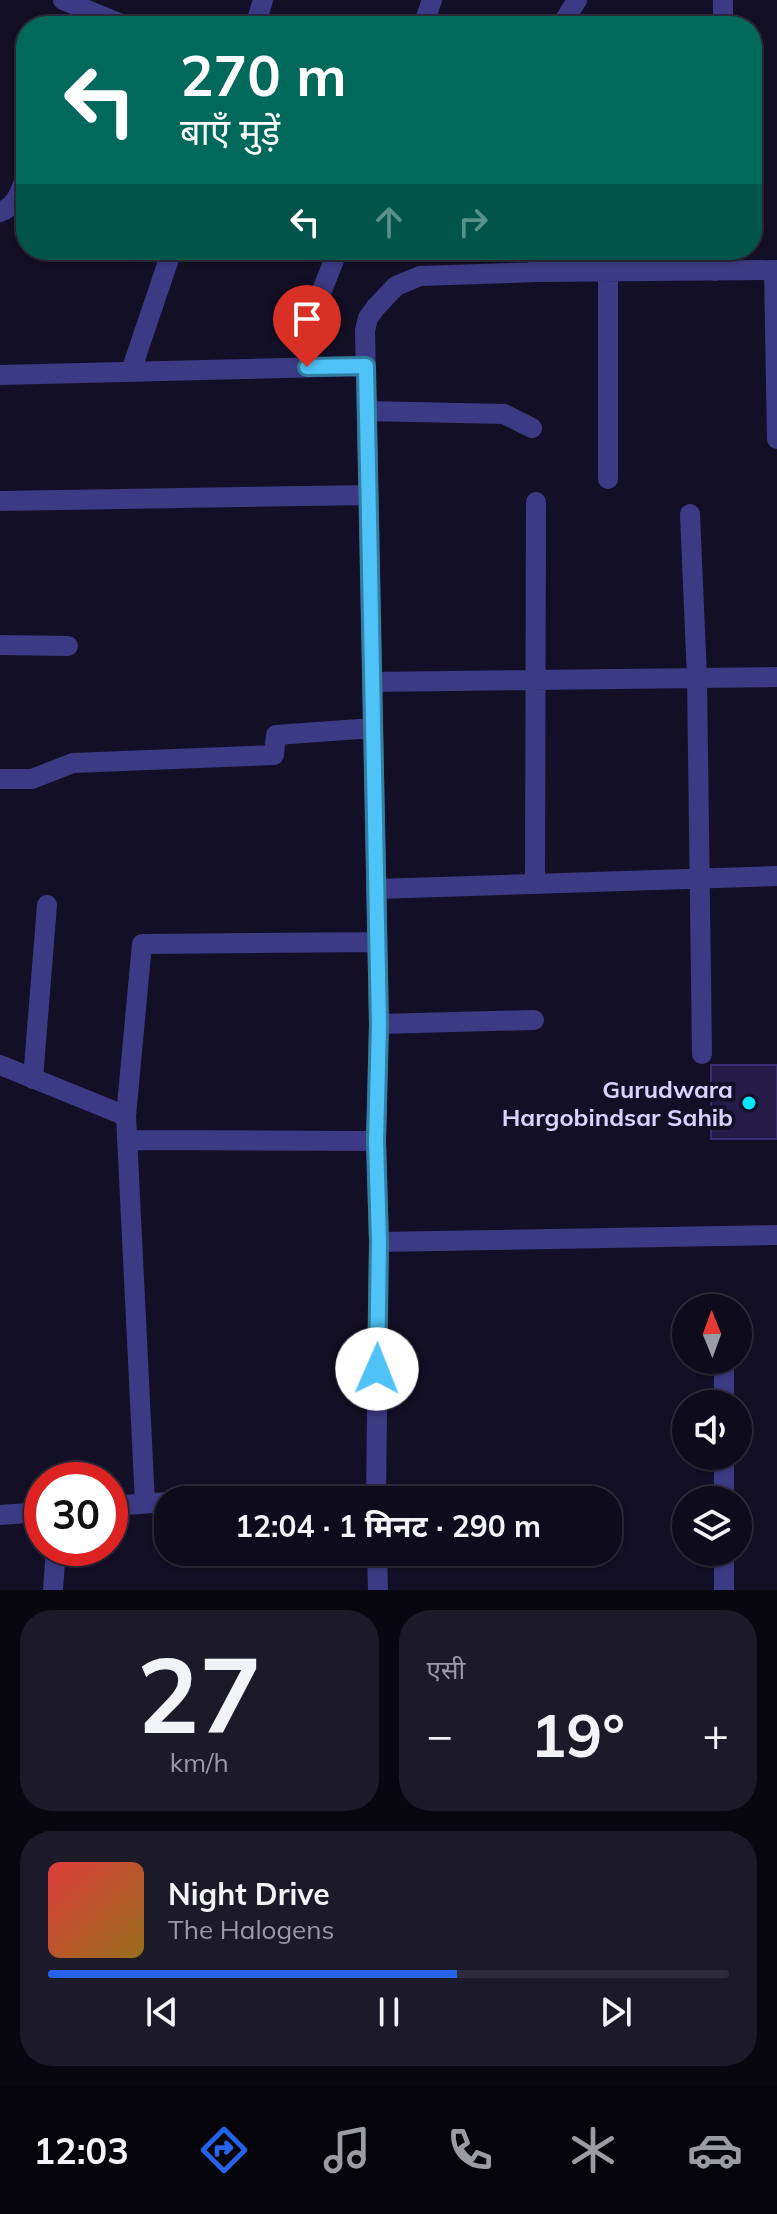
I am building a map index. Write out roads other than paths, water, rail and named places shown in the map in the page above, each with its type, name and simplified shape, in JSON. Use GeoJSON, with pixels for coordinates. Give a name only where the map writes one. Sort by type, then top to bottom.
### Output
{"type":"FeatureCollection","features":[{"type":"Feature","properties":{"kind":"street"},"geometry":{"type":"LineString","coordinates":[[63,0],[90,12]]}},
{"type":"Feature","properties":{"kind":"street"},"geometry":{"type":"LineString","coordinates":[[0,212],[10,208],[16,200]]}},
{"type":"Feature","properties":{"kind":"street"},"geometry":{"type":"LineString","coordinates":[[131,371],[169,260]]}},
{"type":"Feature","properties":{"kind":"street"},"geometry":{"type":"LineString","coordinates":[[321,293],[334,260]]}},
{"type":"Feature","properties":{"kind":"street"},"geometry":{"type":"LineString","coordinates":[[538,272],[539,260]]}},
{"type":"Feature","properties":{"kind":"street"},"geometry":{"type":"LineString","coordinates":[[715,271],[716,260]]}},
{"type":"Feature","properties":{"kind":"street"},"geometry":{"type":"LineString","coordinates":[[376,1486],[379,1024],[365,330],[368,318],[396,286],[420,276],[775,270],[777,439]]}},
{"type":"Feature","properties":{"kind":"street"},"geometry":{"type":"LineString","coordinates":[[608,271],[608,479]]}},
{"type":"Feature","properties":{"kind":"street"},"geometry":{"type":"LineString","coordinates":[[0,375],[366,366]]}},
{"type":"Feature","properties":{"kind":"street"},"geometry":{"type":"LineString","coordinates":[[367,411],[504,414],[532,428]]}},
{"type":"Feature","properties":{"kind":"street"},"geometry":{"type":"LineString","coordinates":[[0,501],[368,495]]}},
{"type":"Feature","properties":{"kind":"street"},"geometry":{"type":"LineString","coordinates":[[535,884],[536,502]]}},
{"type":"Feature","properties":{"kind":"street"},"geometry":{"type":"LineString","coordinates":[[690,514],[697,678],[702,1054]]}},
{"type":"Feature","properties":{"kind":"street"},"geometry":{"type":"LineString","coordinates":[[0,645],[68,646]]}},
{"type":"Feature","properties":{"kind":"street"},"geometry":{"type":"LineString","coordinates":[[372,682],[777,677]]}},
{"type":"Feature","properties":{"kind":"street"},"geometry":{"type":"LineString","coordinates":[[0,779],[32,779],[73,763],[274,755],[276,735],[373,728]]}},
{"type":"Feature","properties":{"kind":"street"},"geometry":{"type":"LineString","coordinates":[[376,889],[777,876]]}},
{"type":"Feature","properties":{"kind":"street"},"geometry":{"type":"LineString","coordinates":[[33,1079],[47,905]]}},
{"type":"Feature","properties":{"kind":"street"},"geometry":{"type":"LineString","coordinates":[[145,1503],[126,1116],[142,944],[377,942]]}},
{"type":"Feature","properties":{"kind":"street"},"geometry":{"type":"LineString","coordinates":[[379,1024],[534,1020]]}},
{"type":"Feature","properties":{"kind":"street"},"geometry":{"type":"LineString","coordinates":[[0,1065],[126,1116]]}},
{"type":"Feature","properties":{"kind":"street"},"geometry":{"type":"LineString","coordinates":[[128,1140],[376,1141]]}},
{"type":"Feature","properties":{"kind":"street"},"geometry":{"type":"LineString","coordinates":[[379,1242],[777,1235]]}},
{"type":"Feature","properties":{"kind":"street"},"geometry":{"type":"LineString","coordinates":[[128,1504],[154,1503]]}},
{"type":"Feature","properties":{"kind":"street"},"geometry":{"type":"LineString","coordinates":[[0,1515],[24,1513]]}},
{"type":"Feature","properties":{"kind":"street"},"geometry":{"type":"LineString","coordinates":[[53,1590],[55,1566]]}},
{"type":"Feature","properties":{"kind":"street"},"geometry":{"type":"LineString","coordinates":[[377,1566],[378,1590]]}},
{"type":"Feature","properties":{"kind":"street"},"geometry":{"type":"LineString","coordinates":[[724,1566],[724,1590]]}},
{"type":"Feature","properties":{"kind":"place","name":"Gurudwara Hargobindsar Sahib"},"geometry":{"type":"Point","coordinates":[749,1103]}}]}
